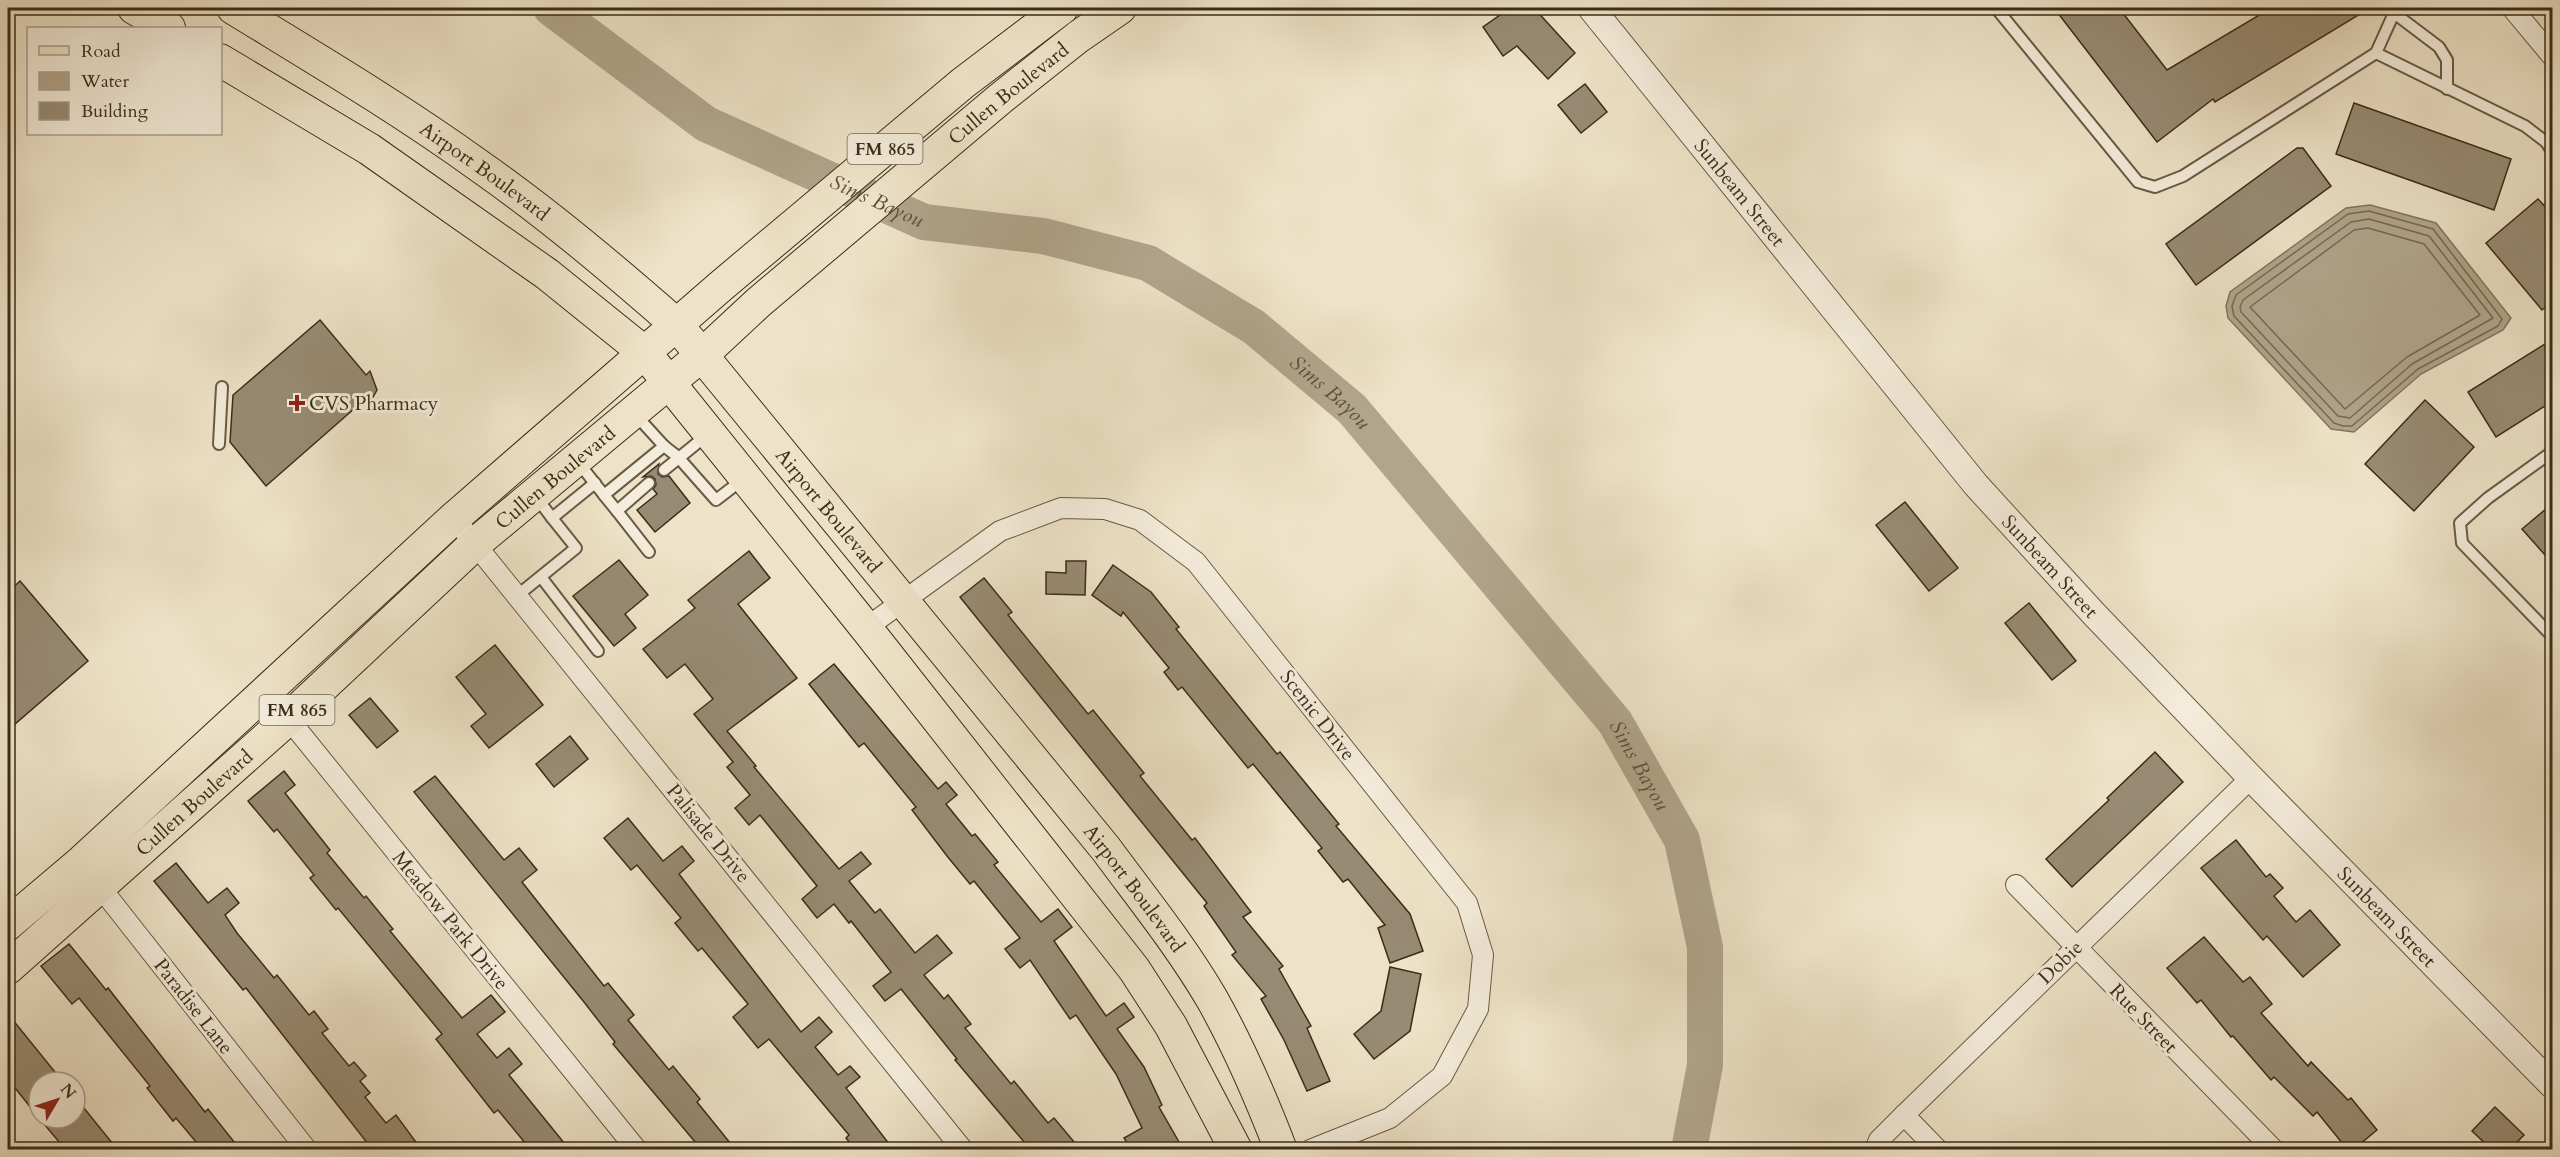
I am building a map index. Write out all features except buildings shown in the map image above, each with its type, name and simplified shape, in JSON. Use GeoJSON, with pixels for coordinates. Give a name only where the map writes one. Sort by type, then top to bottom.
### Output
{"type":"FeatureCollection","features":[{"type":"Feature","properties":{"kind":"main road"},"geometry":{"type":"LineString","coordinates":[[134,8],[167,27]]}},
{"type":"Feature","properties":{"kind":"main road","name":"Airport Boulevard"},"geometry":{"type":"LineString","coordinates":[[233,8],[393,107],[489,173],[606,264],[677,325],[1106,849],[1161,923],[1211,998],[1241,1054],[1281,1149]]}},
{"type":"Feature","properties":{"kind":"main road","name":"Cullen Boulevard"},"geometry":{"type":"LineString","coordinates":[[8,924],[80,862],[454,518],[721,286],[963,83],[1062,8]]}},
{"type":"Feature","properties":{"kind":"main road","name":"Cullen Boulevard"},"geometry":{"type":"LineString","coordinates":[[8,968],[288,719],[476,543],[543,507],[585,471],[633,411],[702,354],[759,302],[1001,98],[1120,8]]}},
{"type":"Feature","properties":{"kind":"main road"},"geometry":{"type":"LineString","coordinates":[[1010,47],[1032,73]]}},
{"type":"Feature","properties":{"kind":"main road"},"geometry":{"type":"LineString","coordinates":[[222,61],[369,149],[547,274],[645,353],[866,628],[1134,969],[1171,1026],[1236,1149]]}},
{"type":"Feature","properties":{"kind":"main road"},"geometry":{"type":"LineString","coordinates":[[369,149],[393,107]]}},
{"type":"Feature","properties":{"kind":"main road"},"geometry":{"type":"LineString","coordinates":[[1065,879],[1106,849]]}},
{"type":"Feature","properties":{"kind":"street","name":"Sunbeam Street"},"geometry":{"type":"LineString","coordinates":[[1591,8],[1976,485],[2094,614],[2251,778],[2553,1085]]}},
{"type":"Feature","properties":{"kind":"street"},"geometry":{"type":"LineString","coordinates":[[2518,9],[2553,56]]}},
{"type":"Feature","properties":{"kind":"street","name":"Scenic Drive"},"geometry":{"type":"LineString","coordinates":[[866,628],[1000,531],[1061,508],[1105,509],[1140,520],[1196,562],[1467,903],[1483,955],[1478,1009],[1442,1076],[1390,1118],[1310,1149]]}},
{"type":"Feature","properties":{"kind":"street","name":"Palisade Drive"},"geometry":{"type":"LineString","coordinates":[[454,518],[963,1149]]}},
{"type":"Feature","properties":{"kind":"street","name":"Meadow Park Drive"},"geometry":{"type":"LineString","coordinates":[[266,691],[637,1149]]}},
{"type":"Feature","properties":{"kind":"street","name":"Dobie"},"geometry":{"type":"LineString","coordinates":[[1875,1149],[1879,1140],[1904,1115],[2251,778]]}},
{"type":"Feature","properties":{"kind":"street","name":"Paradise Lane"},"geometry":{"type":"LineString","coordinates":[[80,862],[307,1149]]}},
{"type":"Feature","properties":{"kind":"street","name":"Rue Street"},"geometry":{"type":"LineString","coordinates":[[2016,885],[2274,1149]]}},
{"type":"Feature","properties":{"kind":"street"},"geometry":{"type":"LineString","coordinates":[[1904,1115],[1938,1149]]}},
{"type":"Feature","properties":{"kind":"lane"},"geometry":{"type":"LineString","coordinates":[[1996,8],[2138,182],[2155,187],[2182,176],[2376,53],[2393,10],[2439,47],[2447,60],[2447,89]]}},
{"type":"Feature","properties":{"kind":"lane"},"geometry":{"type":"LineString","coordinates":[[2376,53],[2524,126],[2546,142],[2553,151]]}},
{"type":"Feature","properties":{"kind":"lane"},"geometry":{"type":"LineString","coordinates":[[219,444],[222,387]]}},
{"type":"Feature","properties":{"kind":"lane"},"geometry":{"type":"LineString","coordinates":[[633,411],[716,500],[745,478]]}},
{"type":"Feature","properties":{"kind":"lane"},"geometry":{"type":"LineString","coordinates":[[664,470],[710,433]]}},
{"type":"Feature","properties":{"kind":"lane"},"geometry":{"type":"LineString","coordinates":[[604,495],[664,446]]}},
{"type":"Feature","properties":{"kind":"lane"},"geometry":{"type":"LineString","coordinates":[[2553,452],[2487,498],[2460,523],[2462,543],[2553,636]]}},
{"type":"Feature","properties":{"kind":"lane"},"geometry":{"type":"LineString","coordinates":[[585,471],[649,552]]}},
{"type":"Feature","properties":{"kind":"lane"},"geometry":{"type":"LineString","coordinates":[[617,511],[649,483]]}},
{"type":"Feature","properties":{"kind":"lane"},"geometry":{"type":"LineString","coordinates":[[518,595],[576,548],[543,507]]}},
{"type":"Feature","properties":{"kind":"lane"},"geometry":{"type":"LineString","coordinates":[[541,577],[598,651]]}},
{"type":"Feature","properties":{"kind":"water"},"geometry":{"type":"Polygon","coordinates":[[[2370,205],[2436,223],[2511,318],[2503,330],[2421,374],[2354,432],[2331,429],[2228,318],[2226,306],[2230,292],[2346,208],[2370,205]]]}},
{"type":"Feature","properties":{"kind":"waterway","name":"Sims Bayou"},"geometry":{"type":"LineString","coordinates":[[551,8],[706,124],[924,222],[1043,236],[1148,263],[1254,327],[1352,409],[1615,722],[1682,840],[1705,947],[1705,1065],[1689,1150]]}},
{"type":"Feature","properties":{"kind":"place","name":"CVS Pharmacy"},"geometry":{"type":"Point","coordinates":[297,403]}}]}
